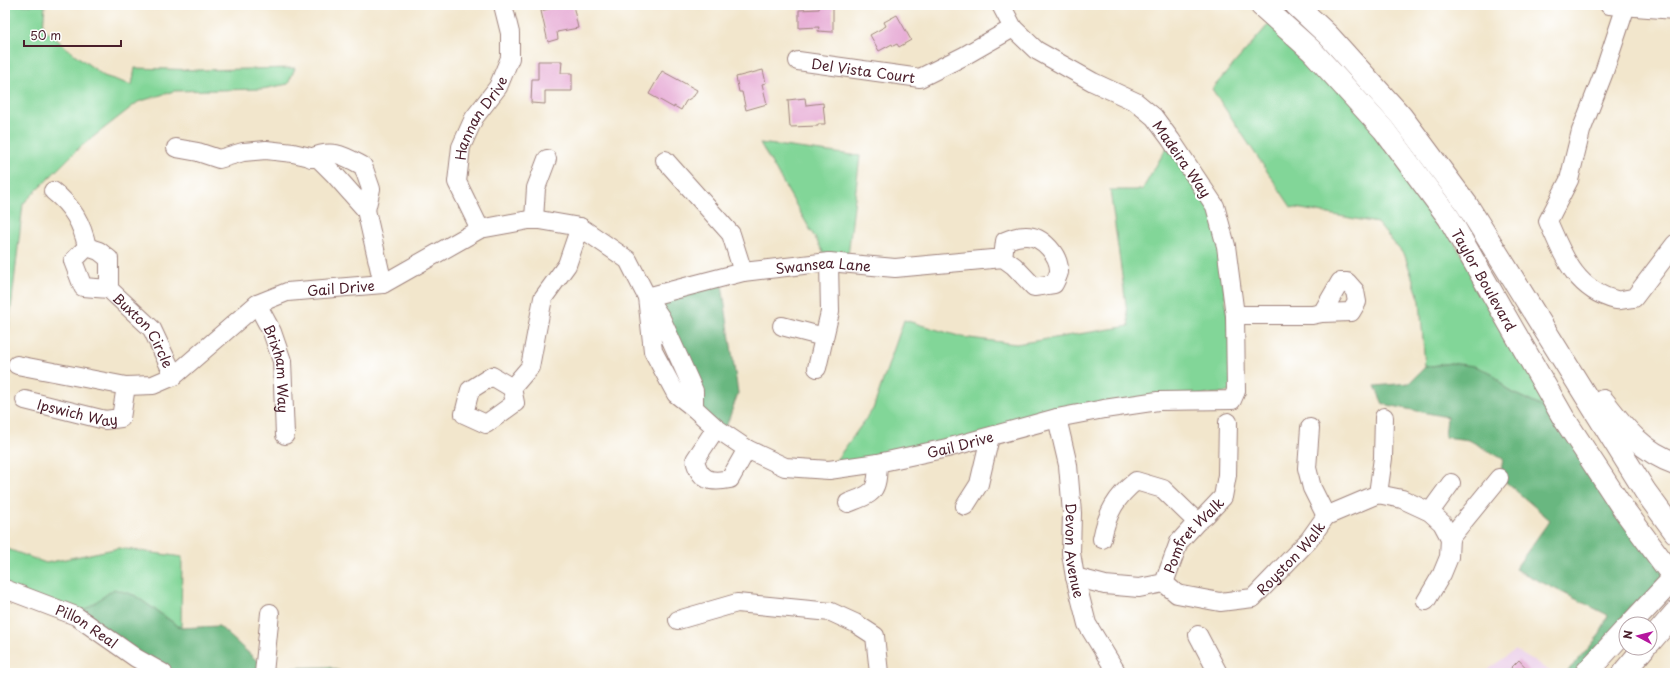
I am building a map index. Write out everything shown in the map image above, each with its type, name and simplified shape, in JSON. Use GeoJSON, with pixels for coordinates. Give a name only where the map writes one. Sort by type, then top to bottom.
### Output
{"type":"FeatureCollection","features":[{"type":"Feature","properties":{"kind":"main road","name":"Taylor Boulevard"},"geometry":{"type":"LineString","coordinates":[[1261,5],[1312,51],[1384,130],[1449,218],[1563,417],[1622,507],[1675,578]]}},
{"type":"Feature","properties":{"kind":"main road","name":"Taylor Boulevard"},"geometry":{"type":"LineString","coordinates":[[1296,5],[1328,35],[1401,116],[1467,206],[1645,491],[1675,532]]}},
{"type":"Feature","properties":{"kind":"main road"},"geometry":{"type":"LineString","coordinates":[[1552,342],[1596,391],[1619,421],[1639,442],[1660,458],[1675,463]]}},
{"type":"Feature","properties":{"kind":"main road"},"geometry":{"type":"LineString","coordinates":[[1639,616],[1675,578]]}},
{"type":"Feature","properties":{"kind":"main road"},"geometry":{"type":"LineString","coordinates":[[1658,633],[1675,613]]}},
{"type":"Feature","properties":{"kind":"main road"},"geometry":{"type":"LineString","coordinates":[[1586,673],[1618,638]]}},
{"type":"Feature","properties":{"kind":"main road"},"geometry":{"type":"LineString","coordinates":[[1623,673],[1637,656]]}},
{"type":"Feature","properties":{"kind":"street","name":"Hannan Drive"},"geometry":{"type":"LineString","coordinates":[[480,229],[457,182],[461,148],[474,118],[498,88],[510,58],[510,33],[503,5]]}},
{"type":"Feature","properties":{"kind":"street","name":"Madeira Way"},"geometry":{"type":"LineString","coordinates":[[1001,5],[1013,28],[1036,50],[1093,82],[1136,102],[1154,117],[1215,206],[1226,246],[1235,315],[1236,391]]}},
{"type":"Feature","properties":{"kind":"street"},"geometry":{"type":"LineString","coordinates":[[1675,10],[1617,6],[1604,72],[1581,131],[1569,180],[1548,221],[1568,266],[1589,288],[1617,300],[1634,298],[1675,244]]}},
{"type":"Feature","properties":{"kind":"street","name":"Del Vista Court"},"geometry":{"type":"LineString","coordinates":[[798,61],[920,78],[964,56],[1013,28]]}},
{"type":"Feature","properties":{"kind":"street"},"geometry":{"type":"LineString","coordinates":[[176,148],[198,152],[218,159],[243,152],[266,150],[293,153],[319,159],[366,210]]}},
{"type":"Feature","properties":{"kind":"street"},"geometry":{"type":"LineString","coordinates":[[311,158],[319,154],[336,153],[363,166],[371,189],[366,210],[383,284]]}},
{"type":"Feature","properties":{"kind":"street"},"geometry":{"type":"LineString","coordinates":[[534,219],[536,188],[547,159]]}},
{"type":"Feature","properties":{"kind":"street"},"geometry":{"type":"LineString","coordinates":[[665,160],[731,234],[743,272]]}},
{"type":"Feature","properties":{"kind":"street"},"geometry":{"type":"LineString","coordinates":[[53,191],[64,200],[73,211],[81,226],[87,247]]}},
{"type":"Feature","properties":{"kind":"street","name":"Gail Drive"},"geometry":{"type":"LineString","coordinates":[[17,365],[126,386],[153,385],[174,376],[257,304],[288,292],[383,284],[480,229],[534,219],[580,227],[628,260],[647,298],[653,350],[676,394],[716,428],[747,449],[785,467],[829,470],[878,463],[990,437],[1057,418],[1158,401],[1232,400],[1236,391]]}},
{"type":"Feature","properties":{"kind":"street"},"geometry":{"type":"LineString","coordinates":[[512,388],[530,367],[543,298],[566,265],[580,227]]}},
{"type":"Feature","properties":{"kind":"street","name":"Buxton Circle"},"geometry":{"type":"LineString","coordinates":[[109,289],[109,259],[99,251],[87,247],[73,261],[83,287],[109,289],[152,329],[174,376]]}},
{"type":"Feature","properties":{"kind":"street","name":"Swansea Lane"},"geometry":{"type":"LineString","coordinates":[[647,298],[743,272],[829,262],[895,268],[1003,258]]}},
{"type":"Feature","properties":{"kind":"street"},"geometry":{"type":"LineString","coordinates":[[817,368],[830,312],[829,262]]}},
{"type":"Feature","properties":{"kind":"street","name":"Brixham Way"},"geometry":{"type":"LineString","coordinates":[[257,304],[272,332],[282,362],[285,435]]}},
{"type":"Feature","properties":{"kind":"street"},"geometry":{"type":"LineString","coordinates":[[1235,315],[1312,315],[1322,313]]}},
{"type":"Feature","properties":{"kind":"street"},"geometry":{"type":"LineString","coordinates":[[782,326],[824,337]]}},
{"type":"Feature","properties":{"kind":"street","name":"Ipswich Way"},"geometry":{"type":"LineString","coordinates":[[25,400],[105,420],[122,418],[126,386]]}},
{"type":"Feature","properties":{"kind":"street"},"geometry":{"type":"LineString","coordinates":[[1384,417],[1383,458],[1378,494],[1402,500],[1430,512],[1442,523],[1450,538],[1449,557],[1426,601]]}},
{"type":"Feature","properties":{"kind":"street","name":"Devon Avenue"},"geometry":{"type":"LineString","coordinates":[[1057,418],[1068,465],[1072,513],[1071,553],[1075,577],[1087,624],[1117,673]]}},
{"type":"Feature","properties":{"kind":"street","name":"Pomfret Walk"},"geometry":{"type":"LineString","coordinates":[[1075,577],[1105,585],[1139,588],[1164,583],[1179,542],[1223,497],[1227,475],[1228,422]]}},
{"type":"Feature","properties":{"kind":"street"},"geometry":{"type":"LineString","coordinates":[[716,428],[695,460],[697,469],[706,480],[716,482],[730,479],[747,449]]}},
{"type":"Feature","properties":{"kind":"street"},"geometry":{"type":"LineString","coordinates":[[1310,428],[1307,468],[1312,488],[1326,516]]}},
{"type":"Feature","properties":{"kind":"street"},"geometry":{"type":"LineString","coordinates":[[965,506],[980,484],[990,437]]}},
{"type":"Feature","properties":{"kind":"street"},"geometry":{"type":"LineString","coordinates":[[848,503],[868,496],[877,483],[878,463]]}},
{"type":"Feature","properties":{"kind":"street"},"geometry":{"type":"LineString","coordinates":[[1450,538],[1499,478]]}},
{"type":"Feature","properties":{"kind":"street"},"geometry":{"type":"LineString","coordinates":[[1102,539],[1105,521],[1123,492],[1136,481],[1163,489],[1197,522]]}},
{"type":"Feature","properties":{"kind":"street"},"geometry":{"type":"LineString","coordinates":[[1430,512],[1451,483]]}},
{"type":"Feature","properties":{"kind":"street","name":"Royston Walk"},"geometry":{"type":"LineString","coordinates":[[1164,583],[1177,594],[1220,602],[1253,598],[1309,540],[1326,516],[1378,494]]}},
{"type":"Feature","properties":{"kind":"street","name":"Pillon Real"},"geometry":{"type":"LineString","coordinates":[[5,589],[76,616],[136,658],[163,673]]}},
{"type":"Feature","properties":{"kind":"street"},"geometry":{"type":"LineString","coordinates":[[678,620],[737,603],[831,612],[855,623],[875,636],[879,673]]}},
{"type":"Feature","properties":{"kind":"street"},"geometry":{"type":"LineString","coordinates":[[264,673],[270,613]]}},
{"type":"Feature","properties":{"kind":"street"},"geometry":{"type":"LineString","coordinates":[[1198,635],[1218,673]]}},
{"type":"Feature","properties":{"kind":"shaded area"},"geometry":{"type":"Polygon","coordinates":[[[1515,650],[1553,673],[1483,673],[1515,650]]]}},
{"type":"Feature","properties":{"kind":"green space"},"geometry":{"type":"Polygon","coordinates":[[[5,5],[45,5],[43,28],[104,76],[132,85],[135,68],[199,70],[295,68],[288,84],[262,89],[174,91],[138,102],[79,148],[23,204],[5,361],[5,5]]]}},
{"type":"Feature","properties":{"kind":"green space"},"geometry":{"type":"Polygon","coordinates":[[[1275,17],[1384,130],[1563,417],[1507,390],[1492,373],[1451,363],[1425,367],[1420,301],[1405,256],[1377,223],[1291,207],[1212,89],[1275,17]]]}},
{"type":"Feature","properties":{"kind":"green space"},"geometry":{"type":"Polygon","coordinates":[[[1171,140],[1215,206],[1236,391],[1158,401],[829,470],[873,409],[904,320],[962,337],[1016,344],[1129,326],[1110,190],[1142,190],[1171,140]]]}},
{"type":"Feature","properties":{"kind":"green space"},"geometry":{"type":"Polygon","coordinates":[[[760,143],[860,156],[847,264],[829,262],[760,143]]]}},
{"type":"Feature","properties":{"kind":"green space"},"geometry":{"type":"Polygon","coordinates":[[[721,278],[738,393],[724,433],[694,408],[647,297],[721,278]]]}},
{"type":"Feature","properties":{"kind":"green space"},"geometry":{"type":"Polygon","coordinates":[[[1451,363],[1474,366],[1492,373],[1507,390],[1563,417],[1674,578],[1639,616],[1618,616],[1618,638],[1586,673],[1565,673],[1582,656],[1600,634],[1608,615],[1515,569],[1550,520],[1500,477],[1503,459],[1469,440],[1445,437],[1447,417],[1383,404],[1375,386],[1409,383],[1425,367],[1451,363]]]}},
{"type":"Feature","properties":{"kind":"green space"},"geometry":{"type":"Polygon","coordinates":[[[5,548],[46,563],[119,548],[182,557],[181,628],[134,595],[114,590],[76,616],[5,589],[5,548]]]}},
{"type":"Feature","properties":{"kind":"green space"},"geometry":{"type":"Polygon","coordinates":[[[114,589],[134,595],[181,628],[219,626],[265,668],[329,667],[345,673],[163,673],[76,616],[114,589]]]}},
{"type":"Feature","properties":{"kind":"building"},"geometry":{"type":"Polygon","coordinates":[[[559,5],[573,5],[578,28],[557,32],[558,39],[548,42],[541,11],[559,5]]]}},
{"type":"Feature","properties":{"kind":"building"},"geometry":{"type":"Polygon","coordinates":[[[820,5],[833,5],[833,32],[818,31],[819,27],[799,28],[799,10],[819,9],[820,5]]]}},
{"type":"Feature","properties":{"kind":"building"},"geometry":{"type":"Polygon","coordinates":[[[897,15],[911,40],[899,47],[897,44],[893,46],[892,44],[879,51],[870,35],[886,26],[884,22],[897,15]]]}},
{"type":"Feature","properties":{"kind":"building"},"geometry":{"type":"Polygon","coordinates":[[[538,61],[562,61],[561,73],[572,73],[572,91],[545,91],[545,104],[531,103],[532,79],[538,79],[538,61]]]}},
{"type":"Feature","properties":{"kind":"building"},"geometry":{"type":"Polygon","coordinates":[[[763,70],[766,83],[762,84],[767,104],[746,110],[742,92],[739,92],[736,77],[763,70]]]}},
{"type":"Feature","properties":{"kind":"building"},"geometry":{"type":"Polygon","coordinates":[[[662,71],[697,90],[694,96],[686,101],[681,110],[674,106],[674,108],[649,94],[662,71]]]}},
{"type":"Feature","properties":{"kind":"building"},"geometry":{"type":"Polygon","coordinates":[[[805,98],[806,105],[823,103],[825,124],[818,124],[818,126],[790,127],[788,100],[805,98]]]}},
{"type":"Feature","properties":{"kind":"building"},"geometry":{"type":"Polygon","coordinates":[[[1519,660],[1531,673],[1506,673],[1519,660]]]}}]}
